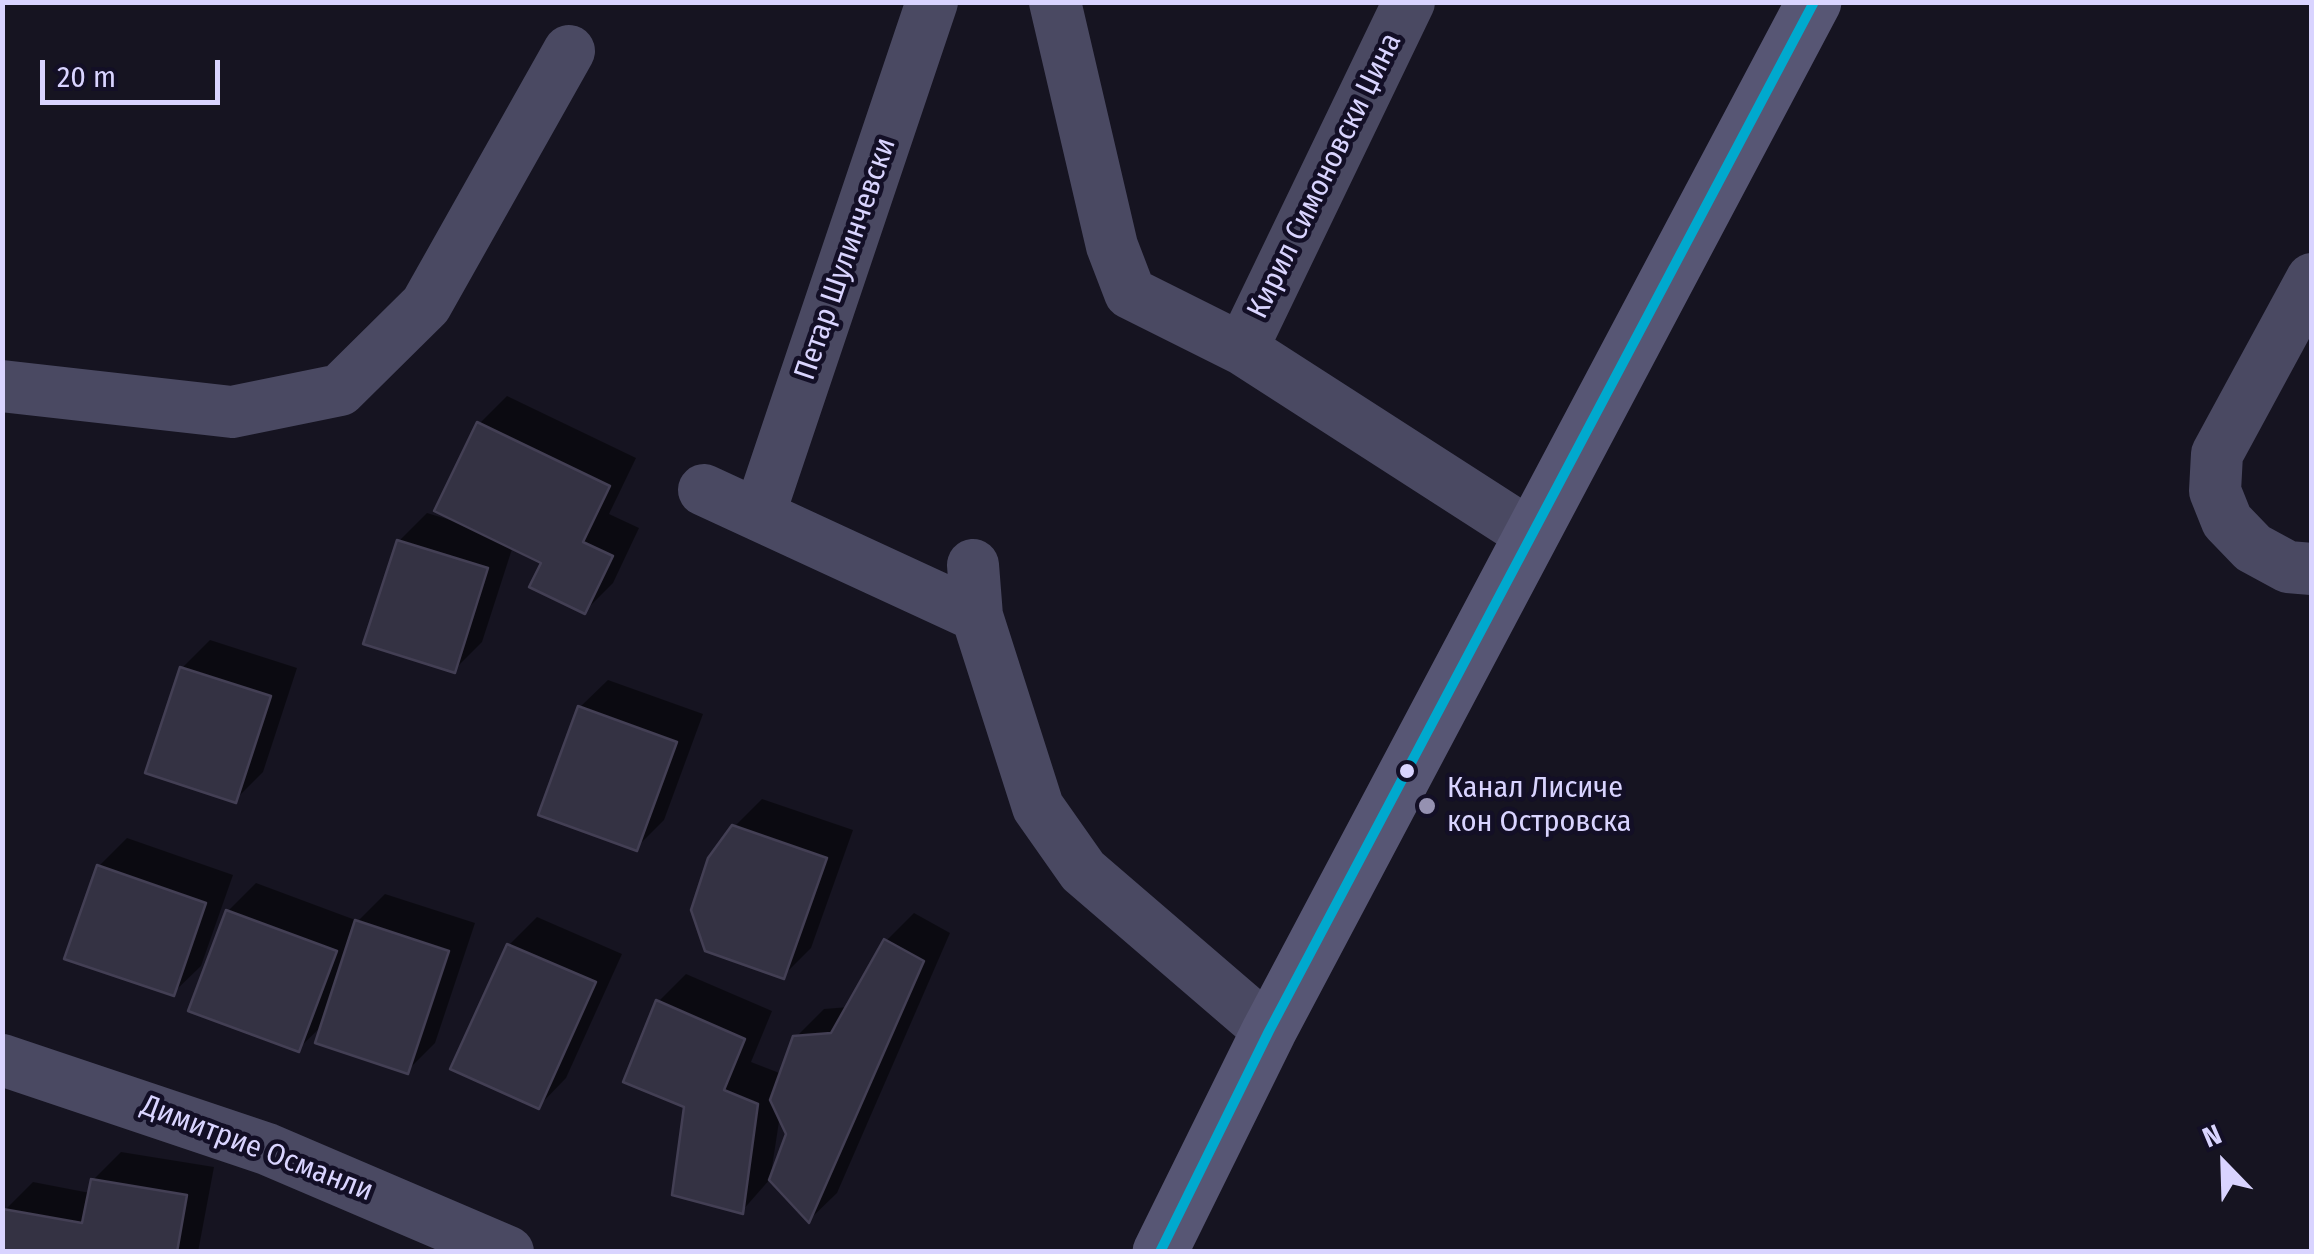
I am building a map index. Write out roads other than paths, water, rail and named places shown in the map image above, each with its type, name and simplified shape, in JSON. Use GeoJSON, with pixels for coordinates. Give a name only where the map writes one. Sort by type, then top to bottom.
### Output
{"type":"FeatureCollection","features":[{"type":"Feature","properties":{"kind":"street","name":"Петар Шулинчевски"},"geometry":{"type":"LineString","coordinates":[[760,516],[932,2]]}},
{"type":"Feature","properties":{"kind":"street","name":"Кирил Симоновски Џина"},"geometry":{"type":"LineString","coordinates":[[1055,2],[1112,246],[1130,293],[1242,348],[1531,535]]}},
{"type":"Feature","properties":{"kind":"street","name":"Кирил Симоновски Џина"},"geometry":{"type":"LineString","coordinates":[[1242,348],[1408,2]]}},
{"type":"Feature","properties":{"kind":"street"},"geometry":{"type":"LineString","coordinates":[[1160,1252],[1270,1031],[1814,2]]}},
{"type":"Feature","properties":{"kind":"street"},"geometry":{"type":"LineString","coordinates":[[2,386],[232,412],[340,390],[426,305],[569,51]]}},
{"type":"Feature","properties":{"kind":"street"},"geometry":{"type":"LineString","coordinates":[[2312,280],[2217,454],[2215,490],[2227,521],[2252,548],[2288,567],[2312,569]]}},
{"type":"Feature","properties":{"kind":"street"},"geometry":{"type":"LineString","coordinates":[[704,490],[760,516],[975,591],[1038,807],[1083,871],[1270,1031]]}},
{"type":"Feature","properties":{"kind":"street","name":"Димитрие Османли"},"geometry":{"type":"LineString","coordinates":[[2,1060],[268,1149],[508,1252]]}},
{"type":"Feature","properties":{"kind":"place","name":"Канал Лисиче кон Островска"},"geometry":{"type":"Point","coordinates":[1427,806]}}]}
